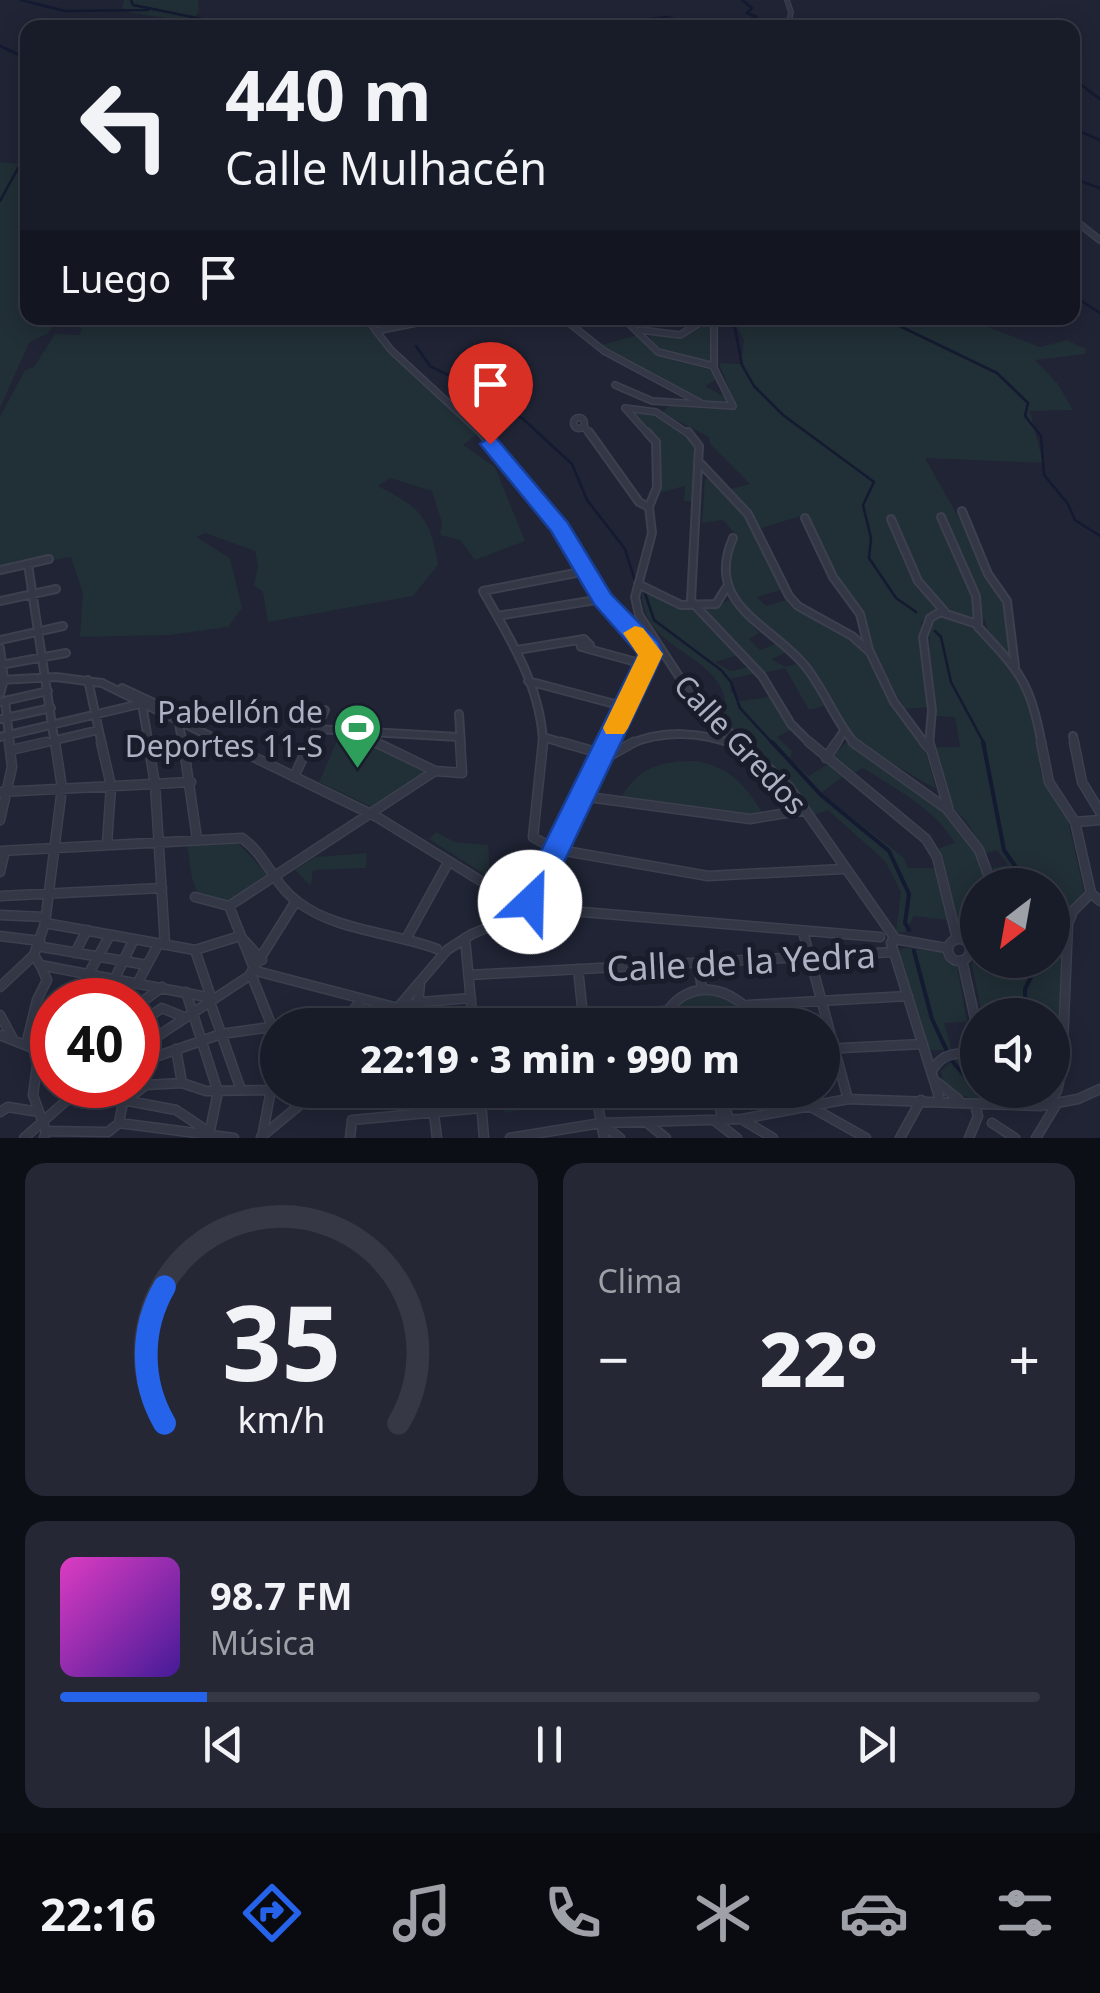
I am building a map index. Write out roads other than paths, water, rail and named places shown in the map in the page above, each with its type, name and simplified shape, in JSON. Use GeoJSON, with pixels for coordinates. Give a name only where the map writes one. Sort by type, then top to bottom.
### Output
{"type":"FeatureCollection","features":[{"type":"Feature","properties":{"kind":"street"},"geometry":{"type":"LineString","coordinates":[[1080,224],[1100,240]]}},
{"type":"Feature","properties":{"kind":"street"},"geometry":{"type":"LineString","coordinates":[[372,325],[391,350],[478,430],[560,528],[602,599],[649,648],[648,662],[526,907],[441,952],[419,995],[422,1008]]}},
{"type":"Feature","properties":{"kind":"street"},"geometry":{"type":"LineString","coordinates":[[375,329],[395,325]]}},
{"type":"Feature","properties":{"kind":"street"},"geometry":{"type":"LineString","coordinates":[[571,325],[604,351],[704,405]]}},
{"type":"Feature","properties":{"kind":"street"},"geometry":{"type":"LineString","coordinates":[[632,325],[652,348],[674,358],[714,366]]}},
{"type":"Feature","properties":{"kind":"street"},"geometry":{"type":"LineString","coordinates":[[640,330],[680,335],[699,325]]}},
{"type":"Feature","properties":{"kind":"street"},"geometry":{"type":"LineString","coordinates":[[615,386],[637,398],[733,406],[714,366],[711,325]]}},
{"type":"Feature","properties":{"kind":"street"},"geometry":{"type":"LineString","coordinates":[[666,402],[658,412],[696,440],[701,464],[690,592],[695,607],[762,676],[791,724],[826,758],[926,839],[936,857],[960,940]]}},
{"type":"Feature","properties":{"kind":"street","name":"Calle Gredos"},"geometry":{"type":"LineString","coordinates":[[658,412],[625,408],[656,442],[657,486],[649,507],[652,532],[635,606],[665,659],[696,701],[789,787],[889,940],[940,1100]]}},
{"type":"Feature","properties":{"kind":"street"},"geometry":{"type":"LineString","coordinates":[[584,426],[639,502],[649,507]]}},
{"type":"Feature","properties":{"kind":"street"},"geometry":{"type":"LineString","coordinates":[[701,464],[748,514],[789,596],[798,606],[852,636],[870,652]]}},
{"type":"Feature","properties":{"kind":"street"},"geometry":{"type":"LineString","coordinates":[[700,475],[710,474]]}},
{"type":"Feature","properties":{"kind":"street"},"geometry":{"type":"LineString","coordinates":[[962,512],[988,574],[1008,600],[1014,666]]}},
{"type":"Feature","properties":{"kind":"street"},"geometry":{"type":"LineString","coordinates":[[805,518],[833,577],[860,614],[870,652],[894,702],[930,748]]}},
{"type":"Feature","properties":{"kind":"street"},"geometry":{"type":"LineString","coordinates":[[941,518],[950,549],[976,595],[977,624]]}},
{"type":"Feature","properties":{"kind":"street"},"geometry":{"type":"LineString","coordinates":[[891,519],[908,568],[942,611],[977,624],[1014,666],[1037,710],[1049,782],[1074,822],[1091,892],[1100,902]]}},
{"type":"Feature","properties":{"kind":"street"},"geometry":{"type":"LineString","coordinates":[[638,584],[669,601],[695,607],[716,604],[723,598],[729,546],[734,538]]}},
{"type":"Feature","properties":{"kind":"street"},"geometry":{"type":"LineString","coordinates":[[0,570],[48,559]]}},
{"type":"Feature","properties":{"kind":"street"},"geometry":{"type":"LineString","coordinates":[[26,1045],[47,980],[37,947],[45,920],[62,788],[28,564]]}},
{"type":"Feature","properties":{"kind":"street"},"geometry":{"type":"LineString","coordinates":[[586,571],[483,591],[517,650],[544,737],[533,837],[554,849],[708,876],[843,869]]}},
{"type":"Feature","properties":{"kind":"street"},"geometry":{"type":"LineString","coordinates":[[726,586],[749,620],[803,663],[842,735],[948,808],[973,836],[985,868]]}},
{"type":"Feature","properties":{"kind":"street"},"geometry":{"type":"LineString","coordinates":[[0,601],[56,589]]}},
{"type":"Feature","properties":{"kind":"street"},"geometry":{"type":"LineString","coordinates":[[723,598],[733,599]]}},
{"type":"Feature","properties":{"kind":"street"},"geometry":{"type":"LineString","coordinates":[[497,616],[602,599]]}},
{"type":"Feature","properties":{"kind":"street"},"geometry":{"type":"LineString","coordinates":[[942,611],[930,618],[923,637],[930,691],[930,748],[948,808]]}},
{"type":"Feature","properties":{"kind":"street"},"geometry":{"type":"LineString","coordinates":[[0,640],[63,626]]}},
{"type":"Feature","properties":{"kind":"street"},"geometry":{"type":"LineString","coordinates":[[852,636],[863,626]]}},
{"type":"Feature","properties":{"kind":"street"},"geometry":{"type":"LineString","coordinates":[[517,650],[582,644],[648,662],[665,659]]}},
{"type":"Feature","properties":{"kind":"street"},"geometry":{"type":"LineString","coordinates":[[0,648],[5,736],[12,750],[0,820]]}},
{"type":"Feature","properties":{"kind":"street"},"geometry":{"type":"LineString","coordinates":[[1,665],[66,653]]}},
{"type":"Feature","properties":{"kind":"street"},"geometry":{"type":"LineString","coordinates":[[46,676],[88,680],[178,719],[230,749],[372,814],[526,907],[946,948]]}},
{"type":"Feature","properties":{"kind":"street"},"geometry":{"type":"LineString","coordinates":[[2,678],[104,680],[176,713],[191,726]]}},
{"type":"Feature","properties":{"kind":"street"},"geometry":{"type":"LineString","coordinates":[[88,680],[111,786],[107,844]]}},
{"type":"Feature","properties":{"kind":"street"},"geometry":{"type":"LineString","coordinates":[[528,682],[626,707]]}},
{"type":"Feature","properties":{"kind":"street"},"geometry":{"type":"LineString","coordinates":[[2,699],[48,691]]}},
{"type":"Feature","properties":{"kind":"street"},"geometry":{"type":"LineString","coordinates":[[5,736],[143,704]]}},
{"type":"Feature","properties":{"kind":"street"},"geometry":{"type":"LineString","coordinates":[[140,978],[162,944],[155,784],[143,704]]}},
{"type":"Feature","properties":{"kind":"street"},"geometry":{"type":"LineString","coordinates":[[4,718],[50,708]]}},
{"type":"Feature","properties":{"kind":"street"},"geometry":{"type":"LineString","coordinates":[[294,777],[325,710]]}},
{"type":"Feature","properties":{"kind":"street"},"geometry":{"type":"LineString","coordinates":[[352,731],[435,771],[462,772],[460,714]]}},
{"type":"Feature","properties":{"kind":"street"},"geometry":{"type":"LineString","coordinates":[[178,719],[192,782],[197,838]]}},
{"type":"Feature","properties":{"kind":"street"},"geometry":{"type":"LineString","coordinates":[[914,726],[930,724]]}},
{"type":"Feature","properties":{"kind":"street"},"geometry":{"type":"LineString","coordinates":[[316,729],[459,737]]}},
{"type":"Feature","properties":{"kind":"street"},"geometry":{"type":"LineString","coordinates":[[12,750],[98,730]]}},
{"type":"Feature","properties":{"kind":"street"},"geometry":{"type":"LineString","coordinates":[[598,764],[623,747],[666,734],[704,736],[752,750]]}},
{"type":"Feature","properties":{"kind":"street"},"geometry":{"type":"LineString","coordinates":[[826,758],[842,735]]}},
{"type":"Feature","properties":{"kind":"street"},"geometry":{"type":"LineString","coordinates":[[1074,736],[1082,782],[1100,812]]}},
{"type":"Feature","properties":{"kind":"street"},"geometry":{"type":"LineString","coordinates":[[544,737],[603,754]]}},
{"type":"Feature","properties":{"kind":"street"},"geometry":{"type":"LineString","coordinates":[[818,751],[832,749]]}},
{"type":"Feature","properties":{"kind":"street"},"geometry":{"type":"LineString","coordinates":[[194,897],[229,906],[435,771]]}},
{"type":"Feature","properties":{"kind":"street"},"geometry":{"type":"LineString","coordinates":[[3,791],[192,782]]}},
{"type":"Feature","properties":{"kind":"street"},"geometry":{"type":"LineString","coordinates":[[581,796],[750,819],[805,810]]}},
{"type":"Feature","properties":{"kind":"street"},"geometry":{"type":"LineString","coordinates":[[1074,822],[1100,820]]}},
{"type":"Feature","properties":{"kind":"street"},"geometry":{"type":"LineString","coordinates":[[0,872],[3,851],[242,838],[296,901],[321,914],[441,952]]}},
{"type":"Feature","properties":{"kind":"street"},"geometry":{"type":"LineString","coordinates":[[406,939],[448,861]]}},
{"type":"Feature","properties":{"kind":"street"},"geometry":{"type":"LineString","coordinates":[[0,896],[162,888]]}},
{"type":"Feature","properties":{"kind":"street"},"geometry":{"type":"LineString","coordinates":[[1065,998],[1068,924],[1073,911],[1091,892]]}},
{"type":"Feature","properties":{"kind":"street"},"geometry":{"type":"LineString","coordinates":[[160,1034],[253,972],[296,901]]}},
{"type":"Feature","properties":{"kind":"street"},"geometry":{"type":"LineString","coordinates":[[229,906],[267,1008]]}},
{"type":"Feature","properties":{"kind":"street"},"geometry":{"type":"LineString","coordinates":[[0,915],[45,920],[195,950],[240,936]]}},
{"type":"Feature","properties":{"kind":"street"},"geometry":{"type":"LineString","coordinates":[[75,952],[86,930]]}},
{"type":"Feature","properties":{"kind":"street"},"geometry":{"type":"LineString","coordinates":[[803,932],[823,1008]]}},
{"type":"Feature","properties":{"kind":"street"},"geometry":{"type":"LineString","coordinates":[[86,978],[110,935]]}},
{"type":"Feature","properties":{"kind":"street"},"geometry":{"type":"LineString","coordinates":[[0,936],[37,947],[147,965]]}},
{"type":"Feature","properties":{"kind":"street"},"geometry":{"type":"LineString","coordinates":[[240,936],[262,960]]}},
{"type":"Feature","properties":{"kind":"street"},"geometry":{"type":"LineString","coordinates":[[466,938],[472,1008]]}},
{"type":"Feature","properties":{"kind":"street"},"geometry":{"type":"LineString","coordinates":[[40,965],[115,978],[134,939]]}},
{"type":"Feature","properties":{"kind":"street"},"geometry":{"type":"LineString","coordinates":[[946,948],[957,939]]}},
{"type":"Feature","properties":{"kind":"street","name":"Calle de la Yedra"},"geometry":{"type":"LineString","coordinates":[[469,975],[810,957],[889,940]]}},
{"type":"Feature","properties":{"kind":"street"},"geometry":{"type":"LineString","coordinates":[[0,987],[37,947]]}},
{"type":"Feature","properties":{"kind":"street"},"geometry":{"type":"LineString","coordinates":[[946,948],[960,959]]}},
{"type":"Feature","properties":{"kind":"street"},"geometry":{"type":"LineString","coordinates":[[195,950],[241,1090]]}},
{"type":"Feature","properties":{"kind":"street"},"geometry":{"type":"LineString","coordinates":[[698,963],[702,989]]}},
{"type":"Feature","properties":{"kind":"street"},"geometry":{"type":"LineString","coordinates":[[578,969],[583,1008]]}},
{"type":"Feature","properties":{"kind":"street"},"geometry":{"type":"LineString","coordinates":[[253,972],[401,1005]]}},
{"type":"Feature","properties":{"kind":"street"},"geometry":{"type":"LineString","coordinates":[[160,986],[210,1000]]}},
{"type":"Feature","properties":{"kind":"street"},"geometry":{"type":"LineString","coordinates":[[667,1008],[674,1000],[702,989],[722,991],[750,1008]]}},
{"type":"Feature","properties":{"kind":"street"},"geometry":{"type":"LineString","coordinates":[[186,991],[189,1015],[202,1040],[218,1092],[209,1134]]}},
{"type":"Feature","properties":{"kind":"street"},"geometry":{"type":"LineString","coordinates":[[398,1008],[419,995],[471,998]]}},
{"type":"Feature","properties":{"kind":"street"},"geometry":{"type":"LineString","coordinates":[[748,1005],[908,996]]}},
{"type":"Feature","properties":{"kind":"street"},"geometry":{"type":"LineString","coordinates":[[356,1008],[364,999]]}},
{"type":"Feature","properties":{"kind":"street"},"geometry":{"type":"LineString","coordinates":[[160,1009],[189,1015]]}},
{"type":"Feature","properties":{"kind":"street"},"geometry":{"type":"LineString","coordinates":[[0,1015],[13,1040]]}},
{"type":"Feature","properties":{"kind":"street"},"geometry":{"type":"LineString","coordinates":[[160,1055],[221,1034],[260,1027]]}},
{"type":"Feature","properties":{"kind":"street"},"geometry":{"type":"LineString","coordinates":[[0,1035],[30,1047]]}},
{"type":"Feature","properties":{"kind":"street"},"geometry":{"type":"LineString","coordinates":[[840,1049],[924,1047],[942,1057],[960,1053]]}},
{"type":"Feature","properties":{"kind":"street"},"geometry":{"type":"LineString","coordinates":[[176,1050],[182,1083]]}},
{"type":"Feature","properties":{"kind":"street"},"geometry":{"type":"LineString","coordinates":[[942,1057],[934,1074],[942,1089],[960,1099]]}},
{"type":"Feature","properties":{"kind":"street"},"geometry":{"type":"LineString","coordinates":[[840,1079],[848,1099]]}},
{"type":"Feature","properties":{"kind":"street"},"geometry":{"type":"LineString","coordinates":[[160,1084],[182,1083],[218,1092],[260,1090]]}},
{"type":"Feature","properties":{"kind":"street"},"geometry":{"type":"LineString","coordinates":[[1070,1098],[1100,1089]]}},
{"type":"Feature","properties":{"kind":"street"},"geometry":{"type":"LineString","coordinates":[[840,1100],[960,1103]]}},
{"type":"Feature","properties":{"kind":"street"},"geometry":{"type":"LineString","coordinates":[[900,1138],[921,1100]]}},
{"type":"Feature","properties":{"kind":"street"},"geometry":{"type":"LineString","coordinates":[[0,1112],[8,1108],[42,1125],[108,1132],[119,1123],[122,1108]]}},
{"type":"Feature","properties":{"kind":"street"},"geometry":{"type":"LineString","coordinates":[[160,1108],[175,1110],[209,1134]]}},
{"type":"Feature","properties":{"kind":"street"},"geometry":{"type":"LineString","coordinates":[[261,1138],[268,1108]]}},
{"type":"Feature","properties":{"kind":"street"},"geometry":{"type":"LineString","coordinates":[[261,1138],[297,1108]]}},
{"type":"Feature","properties":{"kind":"street"},"geometry":{"type":"LineString","coordinates":[[434,1108],[436,1138]]}},
{"type":"Feature","properties":{"kind":"street"},"geometry":{"type":"LineString","coordinates":[[350,1138],[352,1120],[481,1108],[484,1138]]}},
{"type":"Feature","properties":{"kind":"street"},"geometry":{"type":"LineString","coordinates":[[598,1108],[604,1138]]}},
{"type":"Feature","properties":{"kind":"street"},"geometry":{"type":"LineString","coordinates":[[721,1108],[721,1120],[737,1138]]}},
{"type":"Feature","properties":{"kind":"street"},"geometry":{"type":"LineString","coordinates":[[510,1138],[565,1134],[602,1123],[742,1120],[800,1108]]}},
{"type":"Feature","properties":{"kind":"street"},"geometry":{"type":"LineString","coordinates":[[814,1108],[866,1138]]}},
{"type":"Feature","properties":{"kind":"street"},"geometry":{"type":"LineString","coordinates":[[969,1138],[978,1116],[973,1108]]}},
{"type":"Feature","properties":{"kind":"street"},"geometry":{"type":"LineString","coordinates":[[1040,1136],[1050,1108]]}},
{"type":"Feature","properties":{"kind":"street"},"geometry":{"type":"LineString","coordinates":[[742,1120],[773,1138]]}},
{"type":"Feature","properties":{"kind":"street"},"geometry":{"type":"LineString","coordinates":[[645,1121],[666,1138]]}},
{"type":"Feature","properties":{"kind":"street"},"geometry":{"type":"LineString","coordinates":[[119,1123],[234,1138]]}},
{"type":"Feature","properties":{"kind":"street"},"geometry":{"type":"LineString","coordinates":[[602,1123],[620,1138]]}},
{"type":"Feature","properties":{"kind":"street"},"geometry":{"type":"LineString","coordinates":[[992,1124],[1015,1138]]}},
{"type":"Feature","properties":{"kind":"street"},"geometry":{"type":"LineString","coordinates":[[24,1138],[42,1125]]}},
{"type":"Feature","properties":{"kind":"waterway"},"geometry":{"type":"LineString","coordinates":[[21,0],[65,11],[148,10]]}},
{"type":"Feature","properties":{"kind":"waterway"},"geometry":{"type":"LineString","coordinates":[[131,0],[133,5],[224,20]]}},
{"type":"Feature","properties":{"kind":"waterway"},"geometry":{"type":"LineString","coordinates":[[742,0],[752,8],[747,13],[757,17],[747,20]]}},
{"type":"Feature","properties":{"kind":"waterway"},"geometry":{"type":"LineString","coordinates":[[641,20],[678,20]]}},
{"type":"Feature","properties":{"kind":"waterway"},"geometry":{"type":"LineString","coordinates":[[0,46],[20,55]]}},
{"type":"Feature","properties":{"kind":"waterway"},"geometry":{"type":"LineString","coordinates":[[1080,84],[1100,99]]}},
{"type":"Feature","properties":{"kind":"waterway"},"geometry":{"type":"LineString","coordinates":[[1080,131],[1100,140]]}},
{"type":"Feature","properties":{"kind":"waterway"},"geometry":{"type":"LineString","coordinates":[[0,201],[20,165]]}},
{"type":"Feature","properties":{"kind":"waterway"},"geometry":{"type":"LineString","coordinates":[[1080,181],[1100,188]]}},
{"type":"Feature","properties":{"kind":"waterway"},"geometry":{"type":"LineString","coordinates":[[1080,300],[1100,313]]}},
{"type":"Feature","properties":{"kind":"waterway"},"geometry":{"type":"LineString","coordinates":[[734,325],[742,365],[754,386],[783,415],[874,482],[863,505],[871,538],[869,558],[896,598],[916,612]]}},
{"type":"Feature","properties":{"kind":"waterway"},"geometry":{"type":"LineString","coordinates":[[898,325],[997,373],[1028,403],[1025,416],[1041,436],[1044,475],[1068,504],[1075,520],[1100,536]]}},
{"type":"Feature","properties":{"kind":"waterway"},"geometry":{"type":"LineString","coordinates":[[416,346],[430,366],[452,377],[482,403],[522,418],[572,464],[587,500],[625,549],[635,581]]}},
{"type":"Feature","properties":{"kind":"waterway"},"geometry":{"type":"LineString","coordinates":[[644,590],[654,620],[721,670],[731,682],[740,708],[774,745]]}},
{"type":"Feature","properties":{"kind":"waterway"},"geometry":{"type":"LineString","coordinates":[[935,631],[941,637],[951,682],[985,745]]}},
{"type":"Feature","properties":{"kind":"waterway"},"geometry":{"type":"LineString","coordinates":[[772,742],[821,795],[889,851],[909,894],[905,923],[909,930]]}},
{"type":"Feature","properties":{"kind":"waterway"},"geometry":{"type":"LineString","coordinates":[[983,742],[1004,850],[1016,868]]}},
{"type":"Feature","properties":{"kind":"waterway"},"geometry":{"type":"LineString","coordinates":[[914,951],[932,1019],[946,1049]]}},
{"type":"Feature","properties":{"kind":"waterway"},"geometry":{"type":"LineString","coordinates":[[1025,998],[1030,978]]}},
{"type":"Feature","properties":{"kind":"waterway"},"geometry":{"type":"LineString","coordinates":[[953,1062],[960,1070]]}},
{"type":"Feature","properties":{"kind":"place","name":"Pabellón de Deportes 11-S"},"geometry":{"type":"Point","coordinates":[358,770]}}]}
